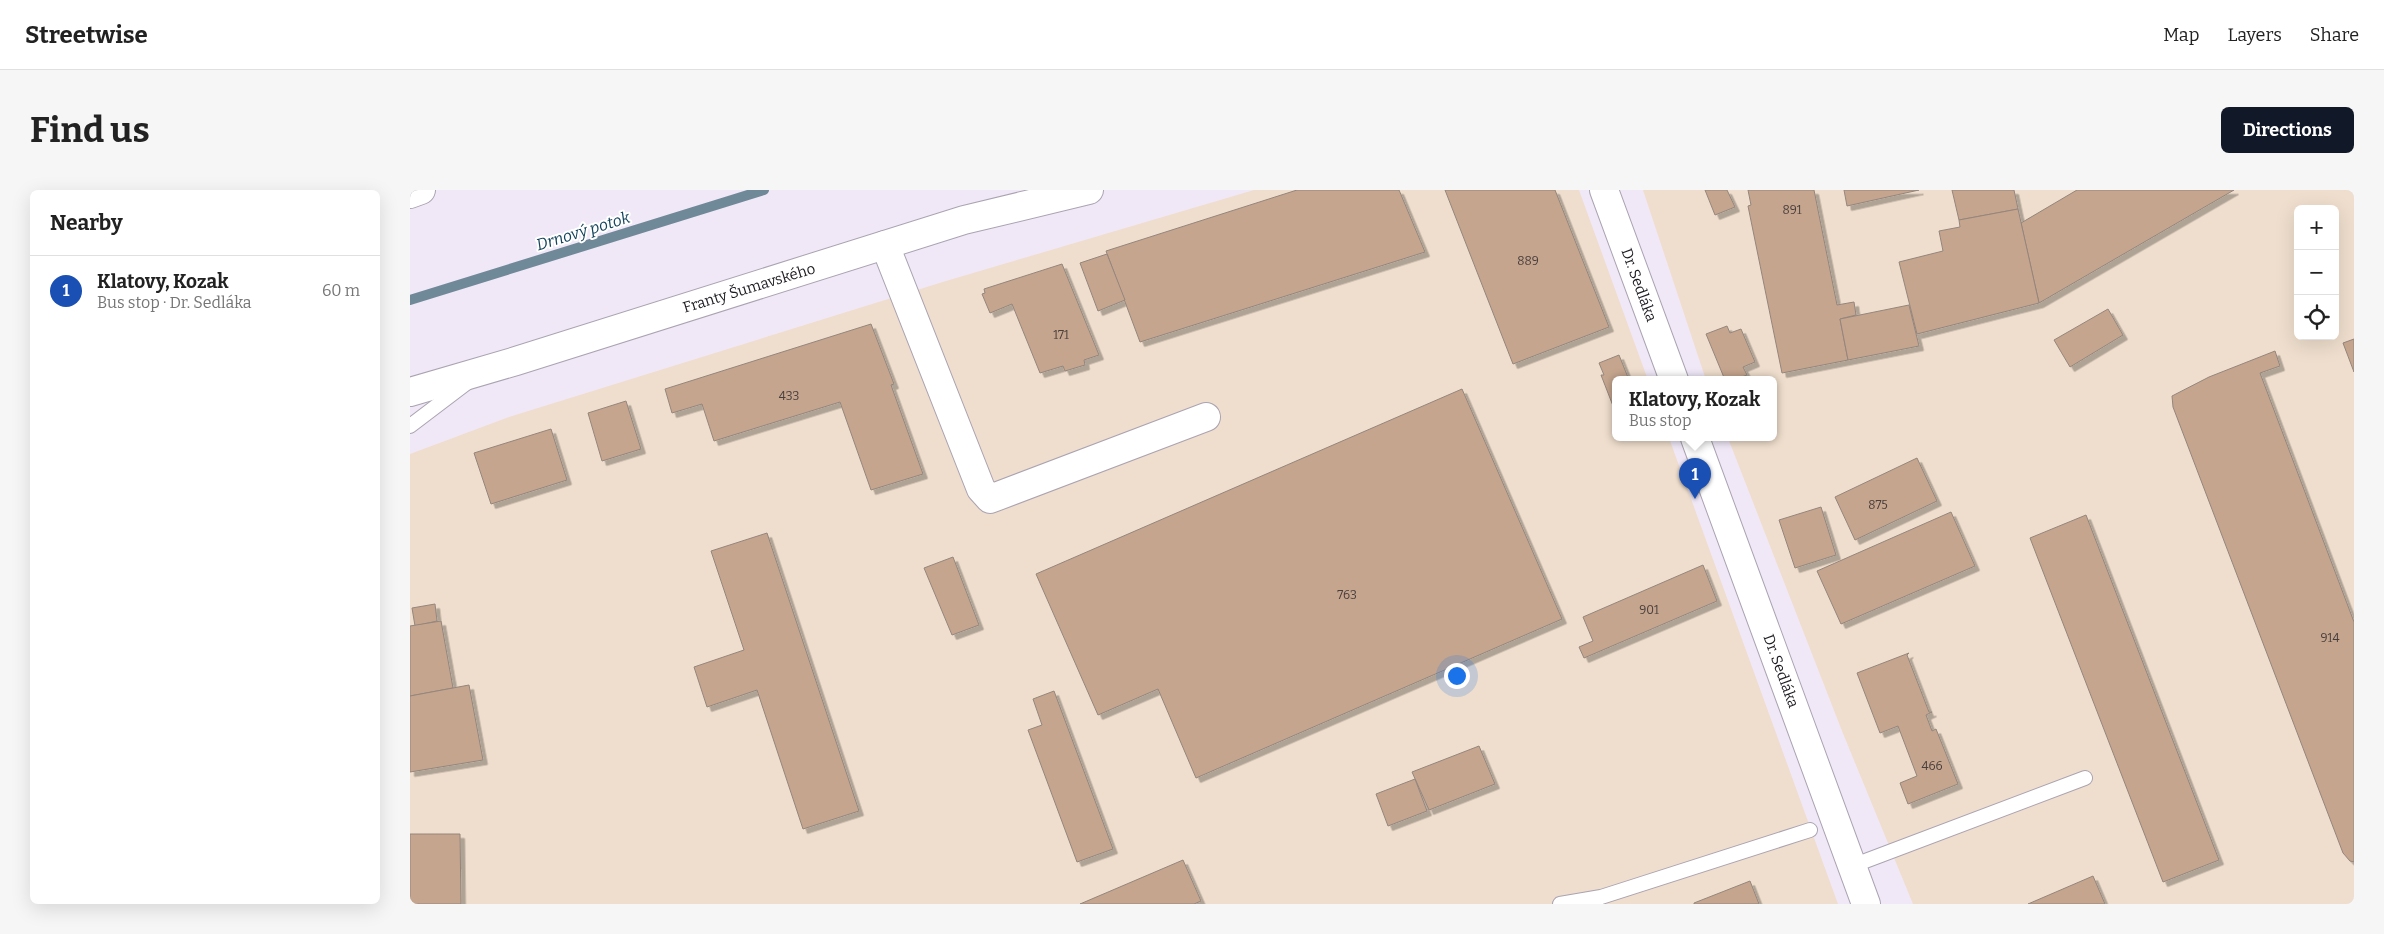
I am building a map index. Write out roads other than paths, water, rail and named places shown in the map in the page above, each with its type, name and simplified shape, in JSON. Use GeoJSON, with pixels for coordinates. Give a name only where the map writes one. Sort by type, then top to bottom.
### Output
{"type":"FeatureCollection","features":[{"type":"Feature","properties":{"kind":"street"},"geometry":{"type":"LineString","coordinates":[[410,194],[421,190]]}},
{"type":"Feature","properties":{"kind":"street","name":"Franty Šumavského"},"geometry":{"type":"LineString","coordinates":[[410,392],[483,371],[964,220],[1089,190]]}},
{"type":"Feature","properties":{"kind":"street","name":"Dr. Sedláka"},"geometry":{"type":"LineString","coordinates":[[1604,190],[1673,376]]}},
{"type":"Feature","properties":{"kind":"street"},"geometry":{"type":"LineString","coordinates":[[885,245],[981,489],[990,499],[1206,417]]}},
{"type":"Feature","properties":{"kind":"street","name":"Dr. Sedláka"},"geometry":{"type":"LineString","coordinates":[[1696,441],[1866,904]]}},
{"type":"Feature","properties":{"kind":"lane"},"geometry":{"type":"LineString","coordinates":[[410,426],[483,371]]}},
{"type":"Feature","properties":{"kind":"lane"},"geometry":{"type":"LineString","coordinates":[[1852,866],[2085,778]]}},
{"type":"Feature","properties":{"kind":"lane"},"geometry":{"type":"LineString","coordinates":[[1560,904],[1601,897],[1810,830]]}},
{"type":"Feature","properties":{"kind":"waterway","name":"Drnový potok"},"geometry":{"type":"LineString","coordinates":[[410,300],[764,190]]}},
{"type":"Feature","properties":{"kind":"place","name":"Klatovy, Kozak"},"geometry":{"type":"Point","coordinates":[1695,499]}}]}
